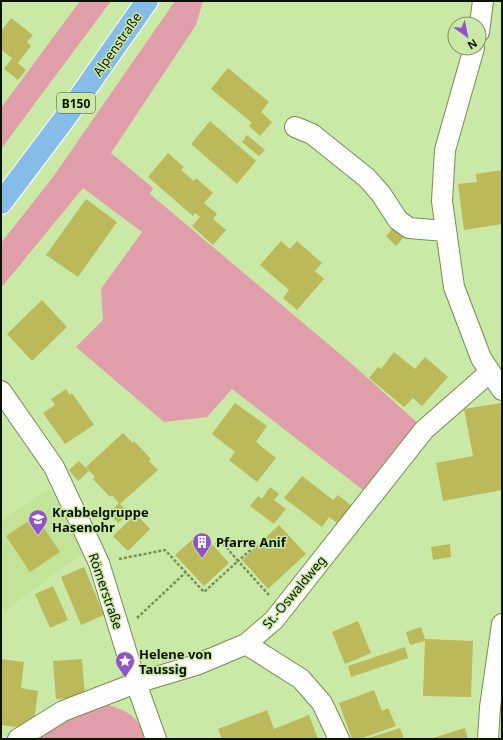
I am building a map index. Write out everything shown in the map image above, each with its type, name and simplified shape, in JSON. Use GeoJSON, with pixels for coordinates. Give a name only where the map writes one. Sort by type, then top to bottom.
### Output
{"type":"FeatureCollection","features":[{"type":"Feature","properties":{"kind":"main road","name":"Alpenstraße"},"geometry":{"type":"LineString","coordinates":[[1,203],[70,112],[147,1]]}},
{"type":"Feature","properties":{"kind":"street"},"geometry":{"type":"LineString","coordinates":[[481,16],[483,1]]}},
{"type":"Feature","properties":{"kind":"street"},"geometry":{"type":"LineString","coordinates":[[472,56],[445,150],[442,201],[454,287],[481,358],[502,390]]}},
{"type":"Feature","properties":{"kind":"street"},"geometry":{"type":"LineString","coordinates":[[295,127],[312,134],[367,178],[381,194],[398,220],[409,228],[445,231]]}},
{"type":"Feature","properties":{"kind":"street","name":"St.-Oswaldweg"},"geometry":{"type":"LineString","coordinates":[[18,739],[62,711],[136,683],[196,665],[246,644],[274,620],[424,430],[490,372]]}},
{"type":"Feature","properties":{"kind":"street","name":"Römerstraße"},"geometry":{"type":"LineString","coordinates":[[1,391],[54,467],[99,563],[136,683],[156,739]]}},
{"type":"Feature","properties":{"kind":"street"},"geometry":{"type":"LineString","coordinates":[[488,739],[490,707],[502,624]]}},
{"type":"Feature","properties":{"kind":"street"},"geometry":{"type":"LineString","coordinates":[[246,644],[301,679],[322,703],[339,739]]}},
{"type":"Feature","properties":{"kind":"path"},"geometry":{"type":"LineString","coordinates":[[214,546],[220,541],[282,610]]}},
{"type":"Feature","properties":{"kind":"path"},"geometry":{"type":"LineString","coordinates":[[99,563],[165,550],[204,592],[249,551],[251,551]]}},
{"type":"Feature","properties":{"kind":"path"},"geometry":{"type":"LineString","coordinates":[[119,628],[130,624],[186,572]]}},
{"type":"Feature","properties":{"kind":"shaded area"},"geometry":{"type":"Polygon","coordinates":[[[80,1],[111,1],[1,149],[1,108],[80,1]]]}},
{"type":"Feature","properties":{"kind":"shaded area"},"geometry":{"type":"Polygon","coordinates":[[[175,1],[203,1],[196,25],[111,153],[153,188],[150,194],[353,365],[421,426],[363,490],[232,389],[207,417],[164,422],[76,347],[103,320],[101,289],[142,232],[83,188],[1,288],[1,243],[53,177],[175,1]]]}},
{"type":"Feature","properties":{"kind":"shaded area","name":"Krabbelgruppe Hasenohr"},"geometry":{"type":"Polygon","coordinates":[[[50,489],[83,552],[5,611],[1,607],[1,521],[50,489]]]}},
{"type":"Feature","properties":{"kind":"shaded area"},"geometry":{"type":"Polygon","coordinates":[[[108,705],[122,710],[132,716],[137,721],[147,739],[31,739],[63,718],[108,705]]]}},
{"type":"Feature","properties":{"kind":"building"},"geometry":{"type":"Polygon","coordinates":[[[11,18],[33,35],[27,42],[31,46],[18,63],[26,70],[18,80],[4,69],[12,58],[1,50],[1,31],[11,18]]]}},
{"type":"Feature","properties":{"kind":"building"},"geometry":{"type":"Polygon","coordinates":[[[228,68],[269,102],[261,112],[272,122],[260,136],[249,126],[252,123],[211,89],[228,68]]]}},
{"type":"Feature","properties":{"kind":"building"},"geometry":{"type":"Polygon","coordinates":[[[210,121],[256,161],[237,184],[191,144],[210,121]]]}},
{"type":"Feature","properties":{"kind":"building"},"geometry":{"type":"Polygon","coordinates":[[[247,135],[265,150],[259,156],[242,142],[247,135]]]}},
{"type":"Feature","properties":{"kind":"building"},"geometry":{"type":"Polygon","coordinates":[[[168,153],[184,167],[181,170],[194,181],[196,178],[213,193],[204,203],[217,214],[213,219],[226,230],[213,245],[192,226],[200,217],[195,213],[193,216],[148,177],[168,153]]]}},
{"type":"Feature","properties":{"kind":"building"},"geometry":{"type":"Polygon","coordinates":[[[502,170],[502,224],[464,230],[458,184],[477,182],[476,174],[502,170]]]}},
{"type":"Feature","properties":{"kind":"building"},"geometry":{"type":"Polygon","coordinates":[[[86,199],[117,222],[78,277],[46,255],[86,199]]]}},
{"type":"Feature","properties":{"kind":"building"},"geometry":{"type":"Polygon","coordinates":[[[393,228],[404,237],[396,246],[386,236],[393,228]]]}},
{"type":"Feature","properties":{"kind":"building"},"geometry":{"type":"Polygon","coordinates":[[[281,241],[290,249],[297,241],[322,263],[315,271],[324,279],[297,310],[283,298],[289,290],[260,265],[281,241]]]}},
{"type":"Feature","properties":{"kind":"building"},"geometry":{"type":"Polygon","coordinates":[[[42,300],[67,327],[32,361],[7,334],[42,300]]]}},
{"type":"Feature","properties":{"kind":"building"},"geometry":{"type":"Polygon","coordinates":[[[394,352],[415,369],[425,357],[448,377],[422,406],[413,398],[404,407],[369,378],[378,367],[381,369],[394,352]]]}},
{"type":"Feature","properties":{"kind":"building"},"geometry":{"type":"Polygon","coordinates":[[[66,389],[70,395],[72,393],[94,425],[65,444],[43,413],[55,405],[51,399],[66,389]]]}},
{"type":"Feature","properties":{"kind":"building"},"geometry":{"type":"Polygon","coordinates":[[[235,403],[267,426],[256,442],[276,458],[257,482],[229,460],[235,452],[212,434],[235,403]]]}},
{"type":"Feature","properties":{"kind":"building"},"geometry":{"type":"Polygon","coordinates":[[[501,403],[502,490],[443,501],[436,463],[473,456],[464,409],[501,403]]]}},
{"type":"Feature","properties":{"kind":"building"},"geometry":{"type":"Polygon","coordinates":[[[123,433],[133,443],[134,441],[151,459],[149,461],[158,470],[120,504],[129,513],[118,523],[109,513],[119,503],[112,495],[110,497],[93,479],[95,477],[86,467],[123,433]]]}},
{"type":"Feature","properties":{"kind":"building"},"geometry":{"type":"Polygon","coordinates":[[[79,461],[89,471],[78,481],[69,470],[79,461]]]}},
{"type":"Feature","properties":{"kind":"building"},"geometry":{"type":"Polygon","coordinates":[[[302,476],[333,500],[338,495],[353,507],[340,525],[329,517],[322,527],[284,498],[302,476]]]}},
{"type":"Feature","properties":{"kind":"building"},"geometry":{"type":"Polygon","coordinates":[[[270,487],[279,494],[274,500],[286,509],[274,524],[250,506],[258,496],[262,499],[270,487]]]}},
{"type":"Feature","properties":{"kind":"building"},"geometry":{"type":"Polygon","coordinates":[[[136,514],[150,529],[128,551],[113,536],[136,514]]]}},
{"type":"Feature","properties":{"kind":"building"},"geometry":{"type":"Polygon","coordinates":[[[36,516],[60,552],[30,572],[6,536],[36,516]]]}},
{"type":"Feature","properties":{"kind":"building"},"geometry":{"type":"Polygon","coordinates":[[[279,525],[306,554],[268,589],[242,560],[279,525]]]}},
{"type":"Feature","properties":{"kind":"building","name":"Pfarre Anif"},"geometry":{"type":"Polygon","coordinates":[[[201,532],[229,563],[204,586],[175,555],[201,532]]]}},
{"type":"Feature","properties":{"kind":"building"},"geometry":{"type":"Polygon","coordinates":[[[450,544],[451,557],[433,560],[431,547],[450,544]]]}},
{"type":"Feature","properties":{"kind":"building"},"geometry":{"type":"Polygon","coordinates":[[[84,567],[104,615],[81,625],[61,577],[84,567]]]}},
{"type":"Feature","properties":{"kind":"building"},"geometry":{"type":"Polygon","coordinates":[[[53,586],[68,620],[50,628],[35,594],[53,586]]]}},
{"type":"Feature","properties":{"kind":"building"},"geometry":{"type":"Polygon","coordinates":[[[358,621],[371,653],[345,664],[332,632],[358,621]]]}},
{"type":"Feature","properties":{"kind":"building"},"geometry":{"type":"Polygon","coordinates":[[[421,627],[425,639],[473,641],[471,697],[423,696],[425,641],[410,645],[406,632],[421,627]]]}},
{"type":"Feature","properties":{"kind":"building"},"geometry":{"type":"Polygon","coordinates":[[[405,647],[408,658],[351,677],[348,666],[405,647]]]}},
{"type":"Feature","properties":{"kind":"building"},"geometry":{"type":"Polygon","coordinates":[[[1,659],[24,662],[21,688],[38,691],[33,729],[1,725],[1,659]]]}},
{"type":"Feature","properties":{"kind":"building"},"geometry":{"type":"Polygon","coordinates":[[[82,659],[85,697],[56,699],[53,661],[82,659]]]}},
{"type":"Feature","properties":{"kind":"building"},"geometry":{"type":"Polygon","coordinates":[[[374,690],[382,711],[388,708],[396,726],[360,739],[352,739],[339,703],[374,690]]]}},
{"type":"Feature","properties":{"kind":"building"},"geometry":{"type":"Polygon","coordinates":[[[267,710],[274,729],[309,715],[318,739],[222,739],[218,729],[267,710]]]}},
{"type":"Feature","properties":{"kind":"building"},"geometry":{"type":"Polygon","coordinates":[[[400,728],[404,739],[368,738],[400,728]]]}},
{"type":"Feature","properties":{"kind":"building"},"geometry":{"type":"Polygon","coordinates":[[[465,728],[468,739],[430,739],[465,728]]]}},
{"type":"Feature","properties":{"kind":"place","name":"Krabbelgruppe Hasenohr"},"geometry":{"type":"Point","coordinates":[38,536]}},
{"type":"Feature","properties":{"kind":"place","name":"Pfarre Anif"},"geometry":{"type":"Point","coordinates":[202,559]}},
{"type":"Feature","properties":{"kind":"place","name":"Helene von Taussig"},"geometry":{"type":"Point","coordinates":[125,678]}}]}
